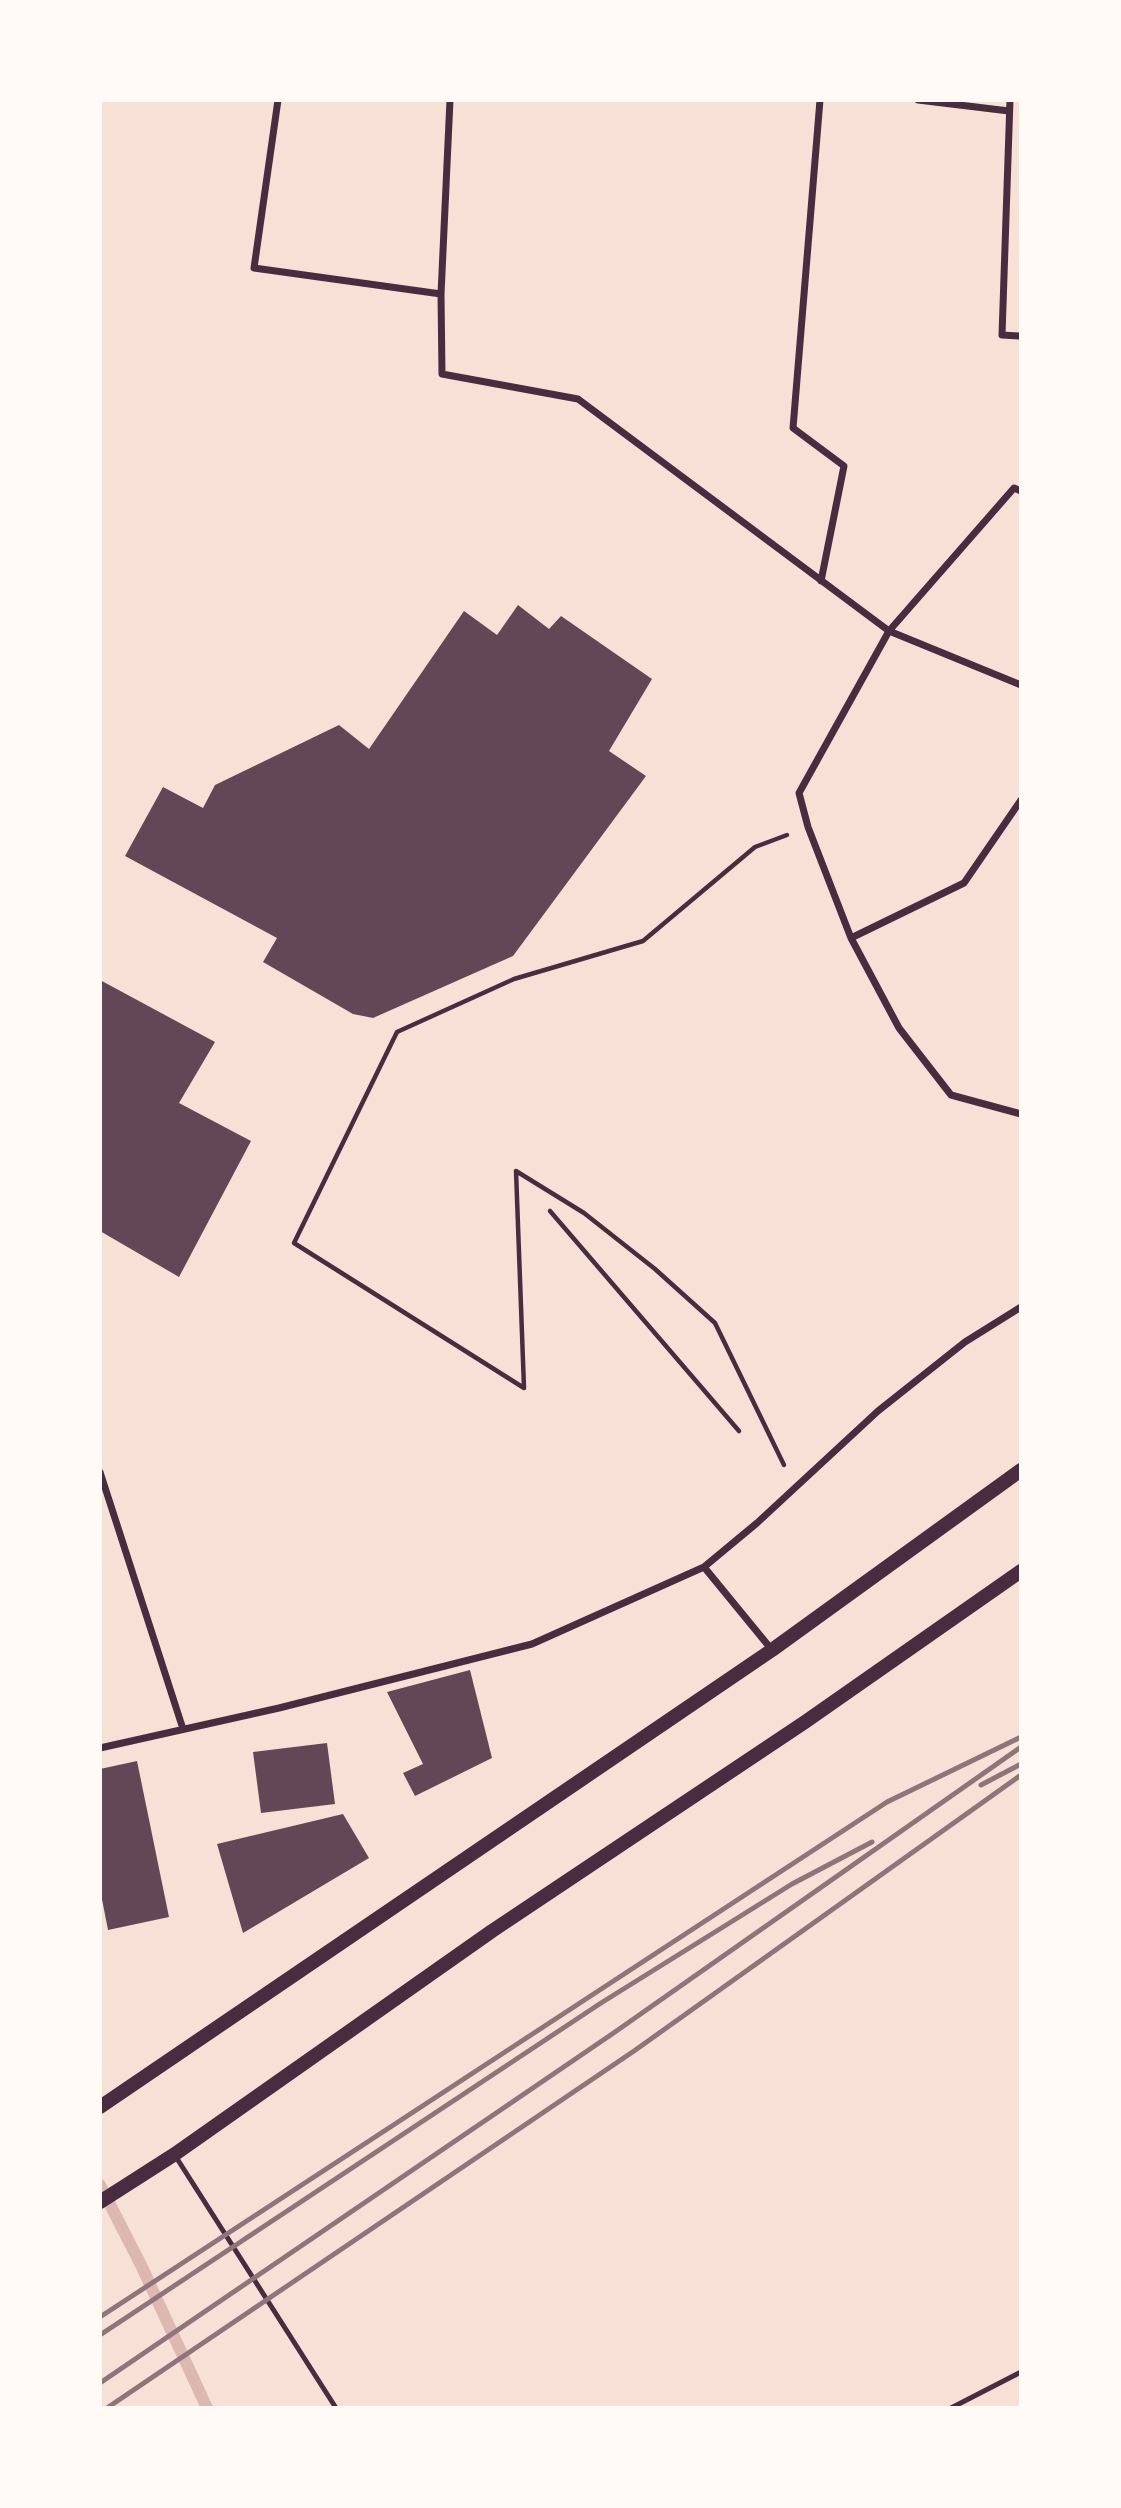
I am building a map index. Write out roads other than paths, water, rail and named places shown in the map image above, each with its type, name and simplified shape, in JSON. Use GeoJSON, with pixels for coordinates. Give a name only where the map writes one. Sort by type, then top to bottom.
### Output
{"type":"FeatureCollection","features":[{"type":"Feature","properties":{"kind":"main road"},"geometry":{"type":"LineString","coordinates":[[102,2105],[772,1650],[1021,1470]]}},
{"type":"Feature","properties":{"kind":"main road"},"geometry":{"type":"LineString","coordinates":[[100,2202],[175,2154],[492,1931],[805,1722],[1021,1571]]}},
{"type":"Feature","properties":{"kind":"street"},"geometry":{"type":"LineString","coordinates":[[278,100],[254,268],[441,294]]}},
{"type":"Feature","properties":{"kind":"street"},"geometry":{"type":"LineString","coordinates":[[450,100],[441,294],[442,374],[578,399],[889,631],[1021,685]]}},
{"type":"Feature","properties":{"kind":"street"},"geometry":{"type":"LineString","coordinates":[[820,100],[793,428],[844,466],[821,580]]}},
{"type":"Feature","properties":{"kind":"street"},"geometry":{"type":"LineString","coordinates":[[918,100],[1009,111]]}},
{"type":"Feature","properties":{"kind":"street"},"geometry":{"type":"LineString","coordinates":[[1010,100],[1002,335],[1018,336]]}},
{"type":"Feature","properties":{"kind":"street"},"geometry":{"type":"LineString","coordinates":[[1021,491],[1014,488],[889,631],[799,793],[807,827],[851,938],[899,1028],[951,1095],[1021,1114]]}},
{"type":"Feature","properties":{"kind":"street"},"geometry":{"type":"LineString","coordinates":[[851,938],[964,883],[1021,800]]}},
{"type":"Feature","properties":{"kind":"street"},"geometry":{"type":"LineString","coordinates":[[100,1748],[279,1708],[532,1644],[704,1567],[757,1523],[889,1402],[965,1342],[1021,1307]]}},
{"type":"Feature","properties":{"kind":"street"},"geometry":{"type":"LineString","coordinates":[[100,1472],[183,1729]]}},
{"type":"Feature","properties":{"kind":"street"},"geometry":{"type":"LineString","coordinates":[[704,1567],[772,1650]]}},
{"type":"Feature","properties":{"kind":"lane"},"geometry":{"type":"LineString","coordinates":[[175,2154],[336,2408]]}},
{"type":"Feature","properties":{"kind":"lane"},"geometry":{"type":"LineString","coordinates":[[951,2408],[1021,2372]]}},
{"type":"Feature","properties":{"kind":"waterway"},"geometry":{"type":"LineString","coordinates":[[100,2185],[141,2265],[207,2408]]}},
{"type":"Feature","properties":{"kind":"railway"},"geometry":{"type":"LineString","coordinates":[[100,2317],[887,1802],[1021,1737]]}},
{"type":"Feature","properties":{"kind":"railway"},"geometry":{"type":"LineString","coordinates":[[100,2383],[615,2032],[1021,1747]]}},
{"type":"Feature","properties":{"kind":"railway"},"geometry":{"type":"LineString","coordinates":[[981,1785],[1021,1764]]}},
{"type":"Feature","properties":{"kind":"railway"},"geometry":{"type":"LineString","coordinates":[[107,2408],[634,2051],[1021,1775]]}},
{"type":"Feature","properties":{"kind":"railway"},"geometry":{"type":"LineString","coordinates":[[100,2335],[601,2003],[792,1884],[872,1842]]}}]}
